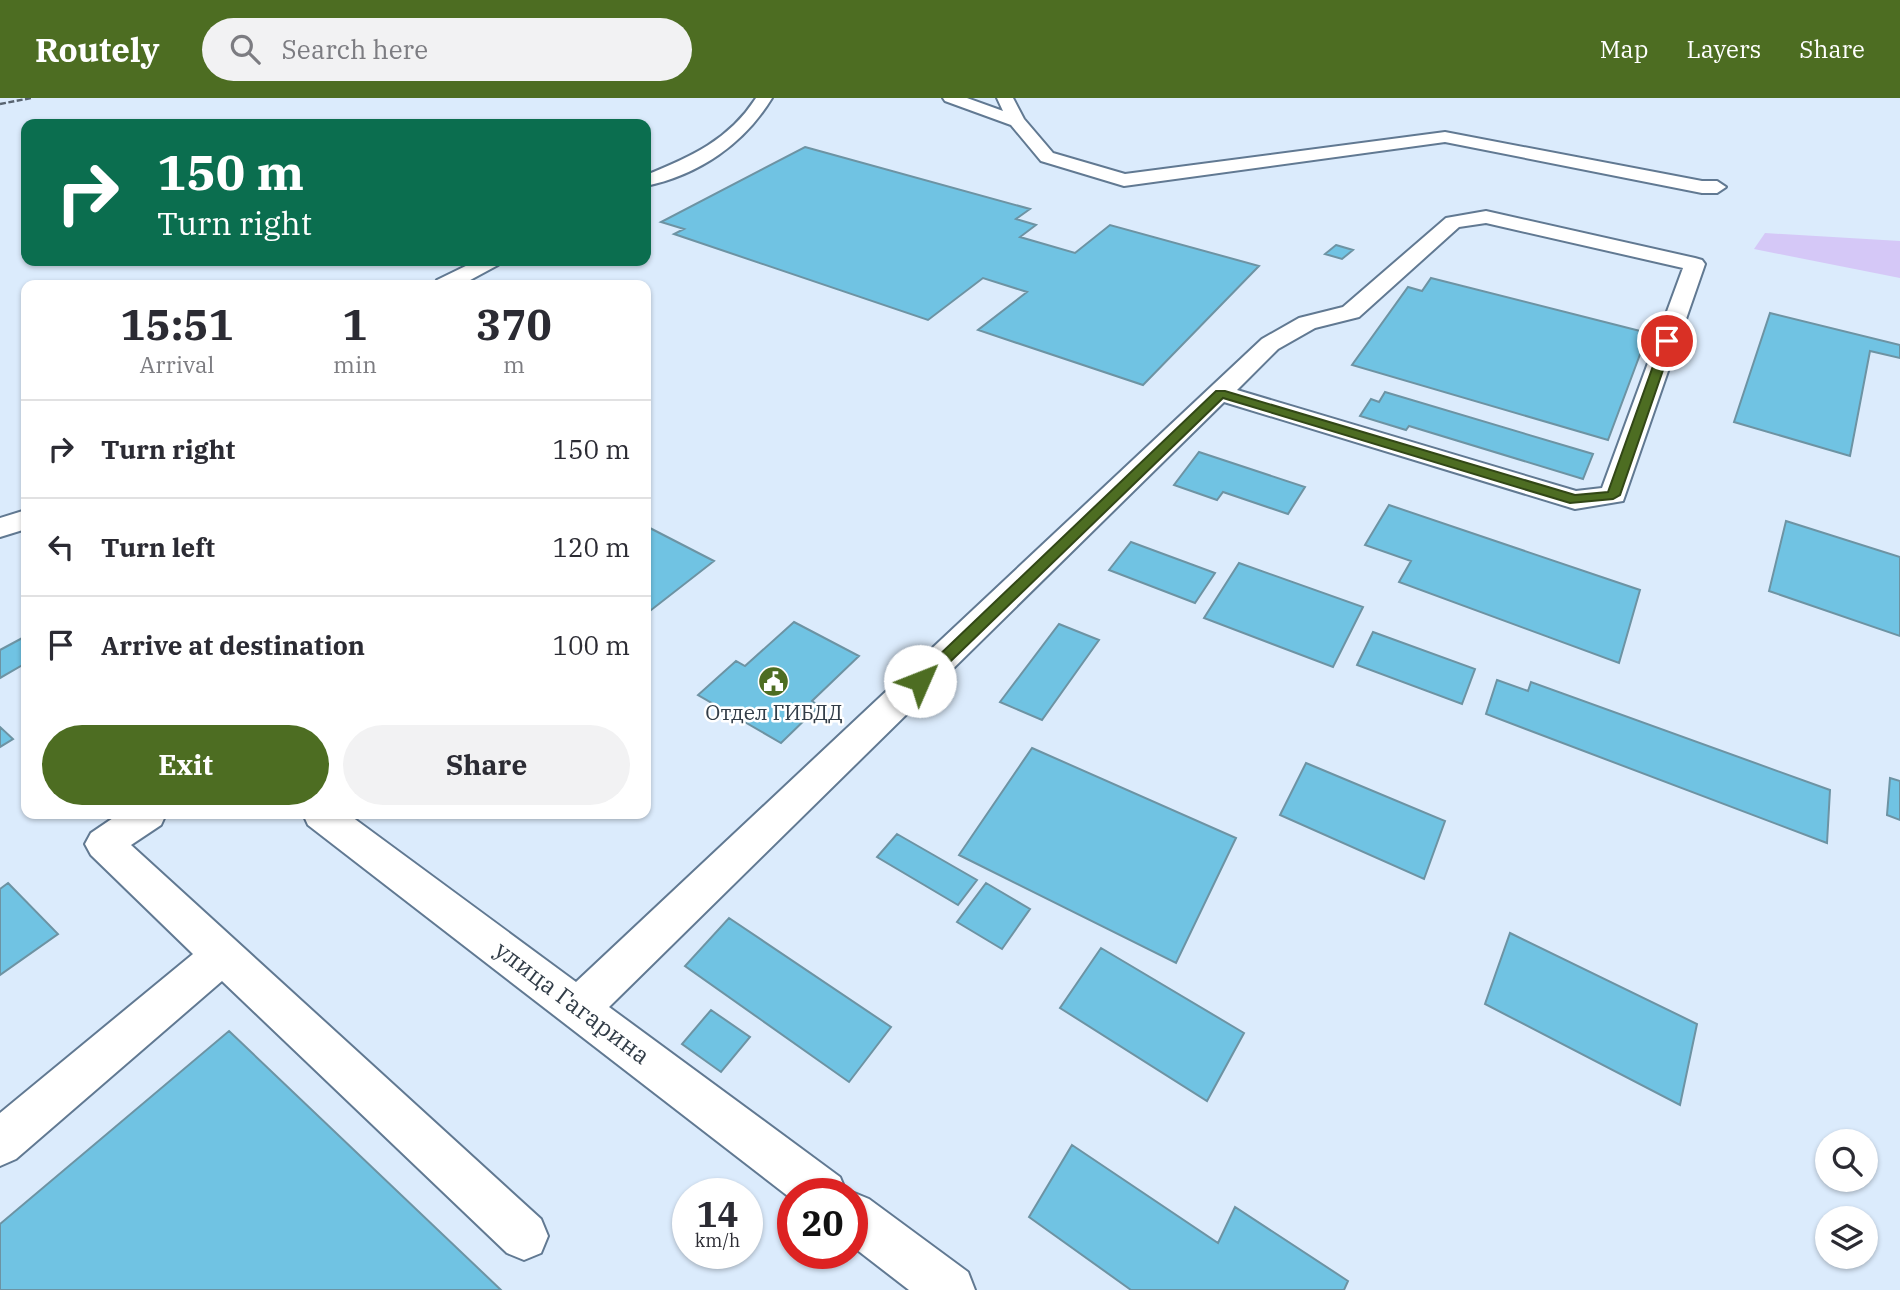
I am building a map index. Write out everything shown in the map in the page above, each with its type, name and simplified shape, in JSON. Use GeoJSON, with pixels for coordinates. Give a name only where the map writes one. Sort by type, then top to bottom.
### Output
{"type":"FeatureCollection","features":[{"type":"Feature","properties":{"kind":"street"},"geometry":{"type":"LineString","coordinates":[[651,179],[701,158],[735,138],[753,118],[764,98]]}},
{"type":"Feature","properties":{"kind":"street"},"geometry":{"type":"LineString","coordinates":[[1005,98],[1017,121],[1047,157],[1124,180],[1445,138],[1690,185],[1717,187]]}},
{"type":"Feature","properties":{"kind":"street"},"geometry":{"type":"LineString","coordinates":[[960,99],[1017,121]]}},
{"type":"Feature","properties":{"kind":"street"},"geometry":{"type":"LineString","coordinates":[[579,1008],[1270,344],[1307,323],[1351,312],[1453,222],[1486,217],[1695,264],[1613,495],[1575,500],[1220,393]]}},
{"type":"Feature","properties":{"kind":"street"},"geometry":{"type":"LineString","coordinates":[[455,280],[481,266]]}},
{"type":"Feature","properties":{"kind":"street"},"geometry":{"type":"LineString","coordinates":[[0,528],[21,521]]}},
{"type":"Feature","properties":{"kind":"street"},"geometry":{"type":"LineString","coordinates":[[141,819],[104,844],[524,1236]]}},
{"type":"Feature","properties":{"kind":"street","name":"улица Гагарина"},"geometry":{"type":"LineString","coordinates":[[328,819],[802,1178]]}},
{"type":"Feature","properties":{"kind":"street"},"geometry":{"type":"LineString","coordinates":[[0,1143],[222,955]]}},
{"type":"Feature","properties":{"kind":"street"},"geometry":{"type":"LineString","coordinates":[[868,1228],[950,1290]]}},
{"type":"Feature","properties":{"kind":"shaded area"},"geometry":{"type":"Polygon","coordinates":[[[1765,233],[1900,241],[1900,278],[1754,249],[1765,233]]]}},
{"type":"Feature","properties":{"kind":"building"},"geometry":{"type":"Polygon","coordinates":[[[805,147],[1030,209],[1016,219],[1036,225],[1020,237],[1075,253],[1110,225],[1259,266],[1143,385],[978,330],[1027,292],[983,278],[928,320],[674,234],[684,229],[661,222],[805,147]]]}},
{"type":"Feature","properties":{"kind":"building"},"geometry":{"type":"Polygon","coordinates":[[[1336,245],[1353,250],[1342,259],[1325,254],[1336,245]]]}},
{"type":"Feature","properties":{"kind":"building"},"geometry":{"type":"Polygon","coordinates":[[[1431,278],[1648,333],[1608,440],[1352,365],[1408,287],[1422,291],[1431,278]]]}},
{"type":"Feature","properties":{"kind":"building"},"geometry":{"type":"Polygon","coordinates":[[[1770,313],[1900,345],[1900,358],[1870,351],[1850,456],[1734,422],[1770,313]]]}},
{"type":"Feature","properties":{"kind":"building"},"geometry":{"type":"Polygon","coordinates":[[[1385,392],[1593,454],[1583,479],[1409,426],[1406,430],[1360,416],[1371,399],[1379,402],[1385,392]]]}},
{"type":"Feature","properties":{"kind":"building"},"geometry":{"type":"Polygon","coordinates":[[[1199,452],[1305,487],[1288,514],[1223,492],[1217,500],[1174,485],[1199,452]]]}},
{"type":"Feature","properties":{"kind":"building"},"geometry":{"type":"Polygon","coordinates":[[[1389,505],[1640,590],[1619,663],[1399,582],[1411,561],[1365,545],[1389,505]]]}},
{"type":"Feature","properties":{"kind":"building"},"geometry":{"type":"Polygon","coordinates":[[[1786,521],[1900,557],[1900,636],[1769,591],[1786,521]]]}},
{"type":"Feature","properties":{"kind":"building"},"geometry":{"type":"Polygon","coordinates":[[[651,529],[714,561],[651,610],[651,529]]]}},
{"type":"Feature","properties":{"kind":"building"},"geometry":{"type":"Polygon","coordinates":[[[1131,542],[1215,573],[1195,603],[1109,570],[1131,542]]]}},
{"type":"Feature","properties":{"kind":"building"},"geometry":{"type":"Polygon","coordinates":[[[1239,563],[1363,607],[1333,667],[1204,618],[1239,563]]]}},
{"type":"Feature","properties":{"kind":"building","name":"Отдел ГИБДД"},"geometry":{"type":"Polygon","coordinates":[[[794,622],[859,656],[812,701],[819,706],[781,743],[698,695],[736,661],[745,666],[794,622]]]}},
{"type":"Feature","properties":{"kind":"building"},"geometry":{"type":"Polygon","coordinates":[[[1059,624],[1099,640],[1042,720],[1000,702],[1059,624]]]}},
{"type":"Feature","properties":{"kind":"building"},"geometry":{"type":"Polygon","coordinates":[[[1373,632],[1475,669],[1462,704],[1357,665],[1373,632]]]}},
{"type":"Feature","properties":{"kind":"building"},"geometry":{"type":"Polygon","coordinates":[[[21,639],[21,666],[0,678],[0,650],[21,639]]]}},
{"type":"Feature","properties":{"kind":"building"},"geometry":{"type":"Polygon","coordinates":[[[1497,680],[1528,691],[1531,682],[1830,790],[1827,843],[1486,714],[1497,680]]]}},
{"type":"Feature","properties":{"kind":"building"},"geometry":{"type":"Polygon","coordinates":[[[0,727],[13,739],[0,747],[0,727]]]}},
{"type":"Feature","properties":{"kind":"building"},"geometry":{"type":"Polygon","coordinates":[[[1032,748],[1236,838],[1176,963],[959,855],[1032,748]]]}},
{"type":"Feature","properties":{"kind":"building"},"geometry":{"type":"Polygon","coordinates":[[[1306,763],[1445,821],[1424,879],[1280,815],[1306,763]]]}},
{"type":"Feature","properties":{"kind":"building"},"geometry":{"type":"Polygon","coordinates":[[[1890,778],[1900,781],[1900,820],[1887,815],[1890,778]]]}},
{"type":"Feature","properties":{"kind":"building"},"geometry":{"type":"Polygon","coordinates":[[[897,834],[977,880],[958,905],[877,857],[897,834]]]}},
{"type":"Feature","properties":{"kind":"building"},"geometry":{"type":"Polygon","coordinates":[[[8,883],[58,934],[0,975],[0,889],[8,883]]]}},
{"type":"Feature","properties":{"kind":"building"},"geometry":{"type":"Polygon","coordinates":[[[986,883],[1030,909],[1002,949],[957,922],[986,883]]]}},
{"type":"Feature","properties":{"kind":"building"},"geometry":{"type":"Polygon","coordinates":[[[729,918],[891,1027],[849,1082],[685,966],[729,918]]]}},
{"type":"Feature","properties":{"kind":"building"},"geometry":{"type":"Polygon","coordinates":[[[1510,933],[1697,1024],[1680,1105],[1485,1004],[1510,933]]]}},
{"type":"Feature","properties":{"kind":"building"},"geometry":{"type":"Polygon","coordinates":[[[1101,948],[1244,1033],[1207,1101],[1060,1008],[1101,948]]]}},
{"type":"Feature","properties":{"kind":"building"},"geometry":{"type":"Polygon","coordinates":[[[711,1010],[750,1037],[721,1072],[682,1044],[711,1010]]]}},
{"type":"Feature","properties":{"kind":"building"},"geometry":{"type":"Polygon","coordinates":[[[229,1031],[501,1290],[0,1290],[0,1224],[229,1031]]]}},
{"type":"Feature","properties":{"kind":"building"},"geometry":{"type":"Polygon","coordinates":[[[1072,1145],[1218,1243],[1235,1207],[1348,1281],[1344,1290],[1131,1290],[1029,1217],[1072,1145]]]}},
{"type":"Feature","properties":{"kind":"railway"},"geometry":{"type":"LineString","coordinates":[[0,104],[31,98]]}},
{"type":"Feature","properties":{"kind":"place","name":"Отдел ГИБДД"},"geometry":{"type":"Point","coordinates":[774,681]}},
{"type":"Feature","properties":{"kind":"route"},"geometry":{"type":"LineString","coordinates":[[920,681],[1220,393],[1575,500],[1613,495],[1667,341]]}}]}
